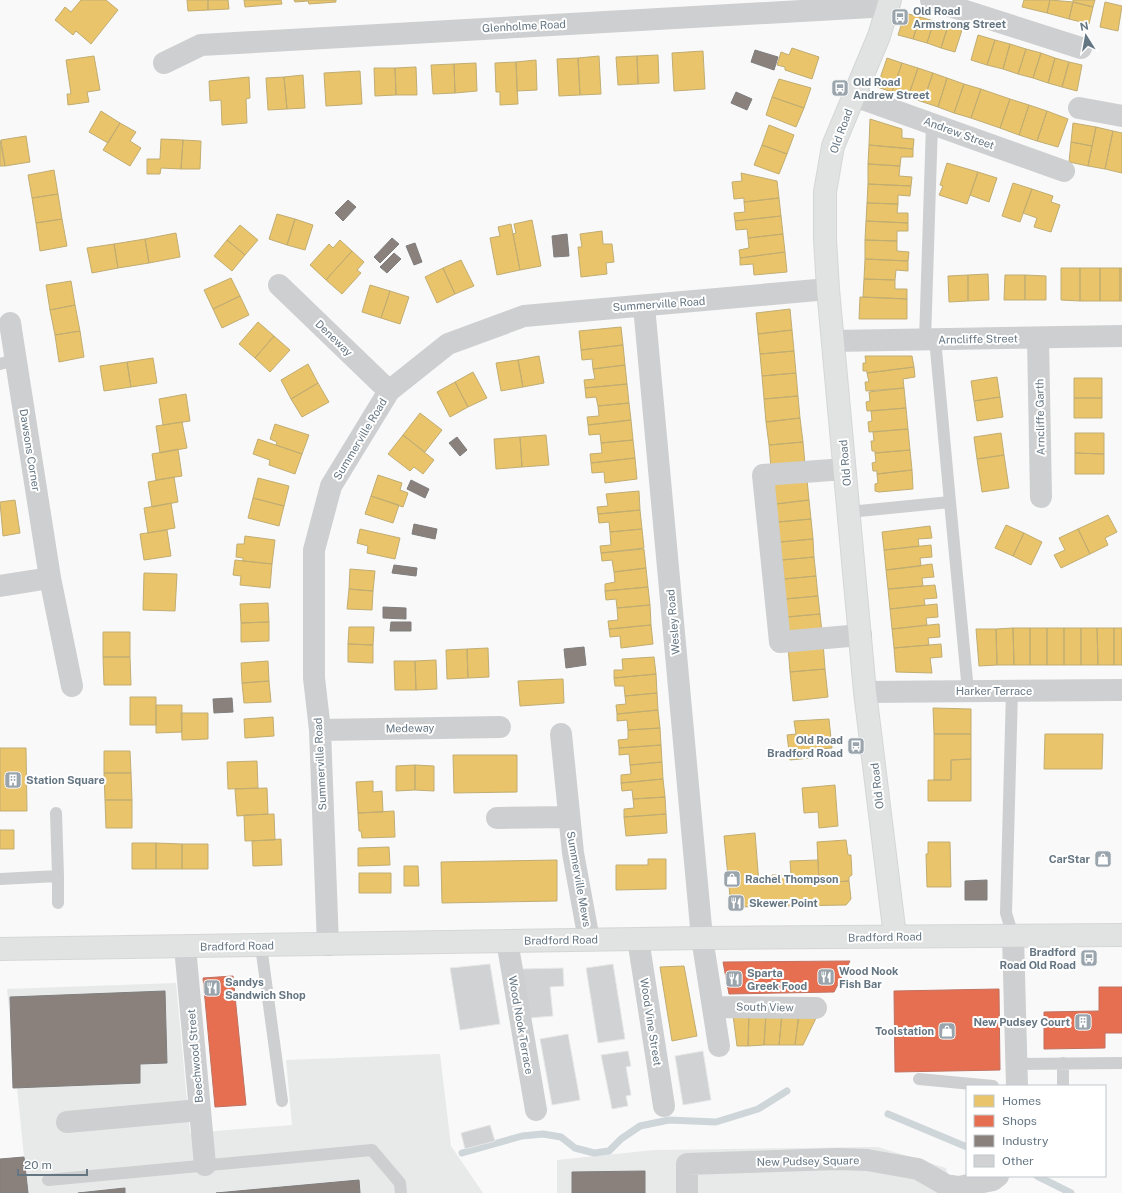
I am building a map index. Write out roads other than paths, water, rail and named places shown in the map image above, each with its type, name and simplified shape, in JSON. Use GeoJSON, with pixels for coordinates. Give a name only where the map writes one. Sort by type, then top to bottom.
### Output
{"type":"FeatureCollection","features":[{"type":"Feature","properties":{"kind":"main road","name":"Old Road"},"geometry":{"type":"LineString","coordinates":[[890,3],[879,36],[834,146],[825,192],[825,239],[828,289],[861,635],[865,692],[895,936]]}},
{"type":"Feature","properties":{"kind":"main road","name":"Bradford Road"},"geometry":{"type":"LineString","coordinates":[[0,949],[702,938],[1122,935]]}},
{"type":"Feature","properties":{"kind":"street"},"geometry":{"type":"LineString","coordinates":[[931,0],[1081,48]]}},
{"type":"Feature","properties":{"kind":"street","name":"Glenholme Road"},"geometry":{"type":"LineString","coordinates":[[164,63],[201,45],[890,3]]}},
{"type":"Feature","properties":{"kind":"street","name":"Andrew Street"},"geometry":{"type":"LineString","coordinates":[[854,96],[1064,171]]}},
{"type":"Feature","properties":{"kind":"street"},"geometry":{"type":"LineString","coordinates":[[1079,108],[1122,116]]}},
{"type":"Feature","properties":{"kind":"street","name":"Deneway"},"geometry":{"type":"LineString","coordinates":[[279,285],[389,391]]}},
{"type":"Feature","properties":{"kind":"street","name":"Summerville Road"},"geometry":{"type":"LineString","coordinates":[[328,945],[320,730],[314,678],[314,550],[332,486],[389,391],[448,344],[524,316],[828,289]]}},
{"type":"Feature","properties":{"kind":"street","name":"Wesley Road"},"geometry":{"type":"LineString","coordinates":[[644,306],[702,938]]}},
{"type":"Feature","properties":{"kind":"street","name":"Dawsons Corner"},"geometry":{"type":"LineString","coordinates":[[10,323],[8,362],[72,686]]}},
{"type":"Feature","properties":{"kind":"street","name":"Arncliffe Street"},"geometry":{"type":"LineString","coordinates":[[833,341],[1122,336]]}},
{"type":"Feature","properties":{"kind":"street","name":"Arncliffe Garth"},"geometry":{"type":"LineString","coordinates":[[1038,338],[1042,497]]}},
{"type":"Feature","properties":{"kind":"street"},"geometry":{"type":"LineString","coordinates":[[845,469],[762,475],[780,642],[861,635]]}},
{"type":"Feature","properties":{"kind":"street"},"geometry":{"type":"LineString","coordinates":[[0,586],[50,578]]}},
{"type":"Feature","properties":{"kind":"street","name":"Harker Terrace"},"geometry":{"type":"LineString","coordinates":[[865,692],[1122,690]]}},
{"type":"Feature","properties":{"kind":"street","name":"Medeway"},"geometry":{"type":"LineString","coordinates":[[320,730],[500,727]]}},
{"type":"Feature","properties":{"kind":"street","name":"Summerville Mews"},"geometry":{"type":"LineString","coordinates":[[561,734],[569,817],[589,940]]}},
{"type":"Feature","properties":{"kind":"street","name":"Summerville Mews"},"geometry":{"type":"LineString","coordinates":[[496,818],[569,817]]}},
{"type":"Feature","properties":{"kind":"street"},"geometry":{"type":"LineString","coordinates":[[1013,936],[1017,1085]]}},
{"type":"Feature","properties":{"kind":"street"},"geometry":{"type":"LineString","coordinates":[[702,938],[719,1046]]}},
{"type":"Feature","properties":{"kind":"street","name":"Wood Vine Street"},"geometry":{"type":"LineString","coordinates":[[638,939],[664,1106]]}},
{"type":"Feature","properties":{"kind":"street","name":"Wood Nook Terrace"},"geometry":{"type":"LineString","coordinates":[[507,942],[536,1110]]}},
{"type":"Feature","properties":{"kind":"street","name":"Beechwood Street"},"geometry":{"type":"LineString","coordinates":[[186,947],[205,1165]]}},
{"type":"Feature","properties":{"kind":"street","name":"South View"},"geometry":{"type":"LineString","coordinates":[[713,1007],[816,1008]]}},
{"type":"Feature","properties":{"kind":"street"},"geometry":{"type":"LineString","coordinates":[[67,1122],[200,1110]]}},
{"type":"Feature","properties":{"kind":"street","name":"New Pudsey Square"},"geometry":{"type":"LineString","coordinates":[[687,1193],[687,1164],[838,1159],[868,1160],[918,1169],[946,1185],[960,1187],[993,1180],[997,1177]]}},
{"type":"Feature","properties":{"kind":"lane"},"geometry":{"type":"LineString","coordinates":[[932,124],[930,339],[950,502],[968,691]]}},
{"type":"Feature","properties":{"kind":"lane"},"geometry":{"type":"LineString","coordinates":[[849,512],[950,502]]}},
{"type":"Feature","properties":{"kind":"lane"},"geometry":{"type":"LineString","coordinates":[[1012,690],[1006,913],[1013,936]]}},
{"type":"Feature","properties":{"kind":"lane"},"geometry":{"type":"LineString","coordinates":[[56,813],[58,902]]}},
{"type":"Feature","properties":{"kind":"lane"},"geometry":{"type":"LineString","coordinates":[[0,878],[58,876]]}},
{"type":"Feature","properties":{"kind":"lane"},"geometry":{"type":"LineString","coordinates":[[261,946],[282,1101]]}},
{"type":"Feature","properties":{"kind":"lane"},"geometry":{"type":"LineString","coordinates":[[1063,1063],[1063,1085]]}},
{"type":"Feature","properties":{"kind":"lane"},"geometry":{"type":"LineString","coordinates":[[1017,1064],[1122,1063]]}},
{"type":"Feature","properties":{"kind":"lane"},"geometry":{"type":"LineString","coordinates":[[919,1079],[982,1085]]}},
{"type":"Feature","properties":{"kind":"lane"},"geometry":{"type":"LineString","coordinates":[[48,1180],[372,1150],[400,1183],[401,1193]]}},
{"type":"Feature","properties":{"kind":"waterway"},"geometry":{"type":"LineString","coordinates":[[462,1153],[522,1136],[543,1134],[561,1137],[575,1148],[594,1153],[609,1151],[621,1139],[640,1126],[669,1120],[716,1122],[758,1109],[787,1091]]}},
{"type":"Feature","properties":{"kind":"waterway"},"geometry":{"type":"LineString","coordinates":[[888,1114],[966,1147]]}},
{"type":"Feature","properties":{"kind":"waterway"},"geometry":{"type":"LineString","coordinates":[[1039,1177],[1071,1193]]}},
{"type":"Feature","properties":{"kind":"place","name":"Old Road Armstrong Street"},"geometry":{"type":"Point","coordinates":[900,17]}},
{"type":"Feature","properties":{"kind":"place","name":"Old Road Andrew Street"},"geometry":{"type":"Point","coordinates":[840,88]}},
{"type":"Feature","properties":{"kind":"place","name":"Old Road Bradford Road"},"geometry":{"type":"Point","coordinates":[856,746]}},
{"type":"Feature","properties":{"kind":"place","name":"Station Square"},"geometry":{"type":"Point","coordinates":[13,780]}},
{"type":"Feature","properties":{"kind":"place","name":"CarStar"},"geometry":{"type":"Point","coordinates":[1103,859]}},
{"type":"Feature","properties":{"kind":"place","name":"Rachel Thompson"},"geometry":{"type":"Point","coordinates":[732,879]}},
{"type":"Feature","properties":{"kind":"place","name":"Skewer Point"},"geometry":{"type":"Point","coordinates":[736,903]}},
{"type":"Feature","properties":{"kind":"place","name":"Bradford Road Old Road"},"geometry":{"type":"Point","coordinates":[1089,958]}},
{"type":"Feature","properties":{"kind":"place","name":"Wood Nook Fish Bar"},"geometry":{"type":"Point","coordinates":[826,977]}},
{"type":"Feature","properties":{"kind":"place","name":"Sparta Greek Food"},"geometry":{"type":"Point","coordinates":[734,979]}},
{"type":"Feature","properties":{"kind":"place","name":"Sandys Sandwich Shop"},"geometry":{"type":"Point","coordinates":[212,988]}},
{"type":"Feature","properties":{"kind":"place","name":"New Pudsey Court"},"geometry":{"type":"Point","coordinates":[1083,1022]}},
{"type":"Feature","properties":{"kind":"place","name":"Toolstation"},"geometry":{"type":"Point","coordinates":[947,1031]}}]}
